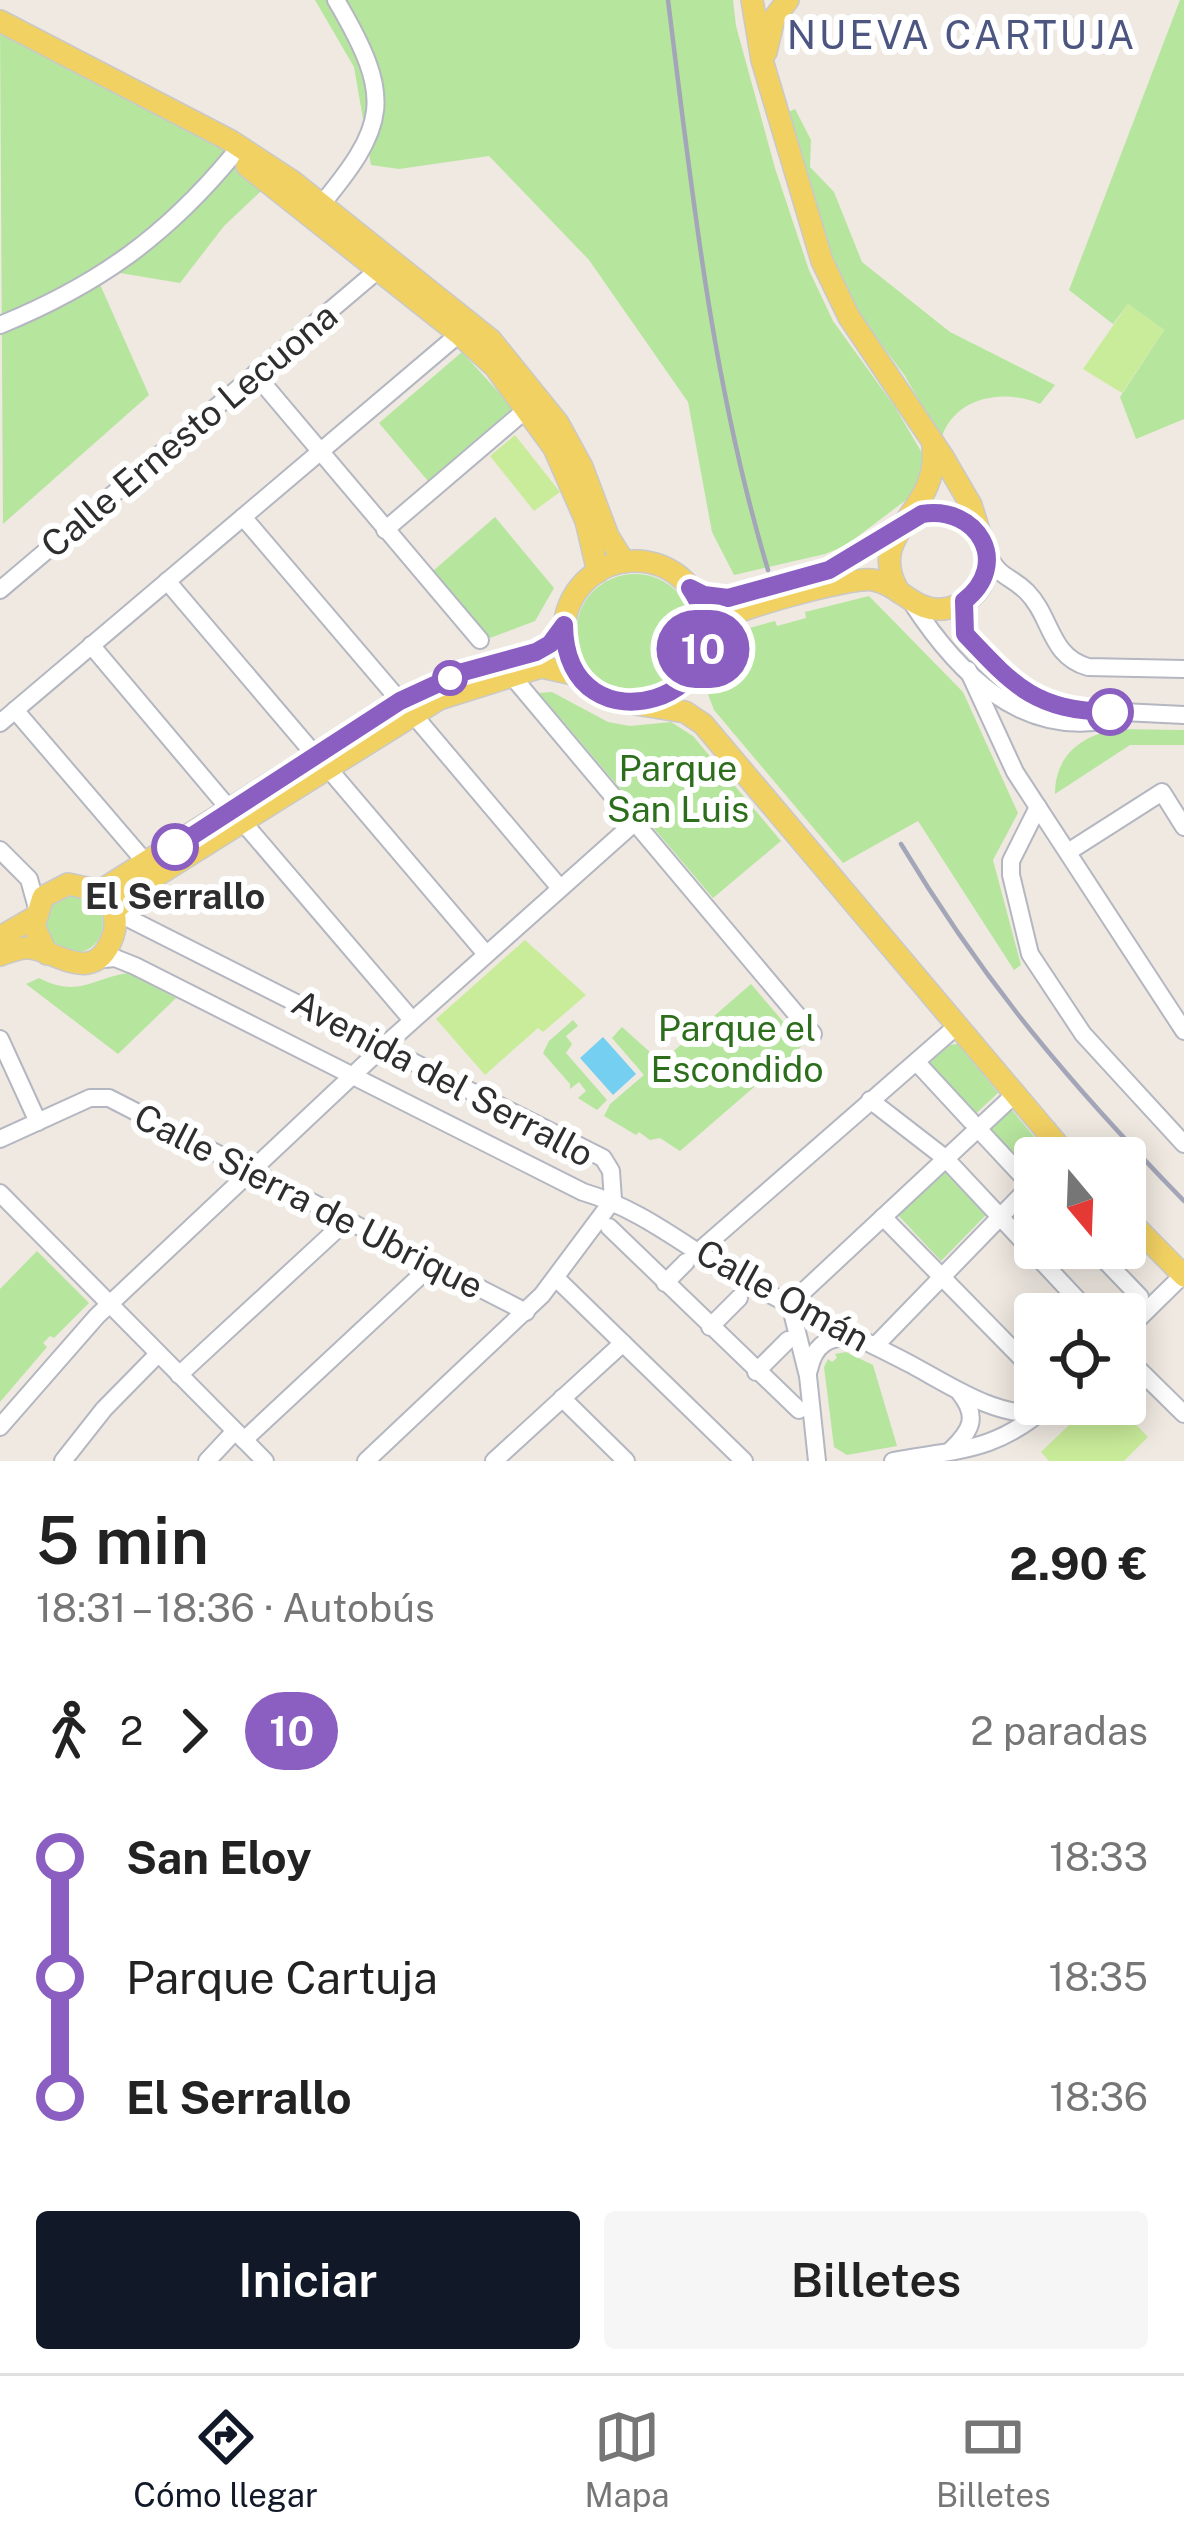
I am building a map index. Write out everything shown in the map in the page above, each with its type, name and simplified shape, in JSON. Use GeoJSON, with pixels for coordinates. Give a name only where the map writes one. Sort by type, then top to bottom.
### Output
{"type":"FeatureCollection","features":[{"type":"Feature","properties":{"kind":"main road"},"geometry":{"type":"LineString","coordinates":[[636,704],[668,695],[692,674],[712,631],[732,614],[871,579],[906,598],[943,610],[968,599],[987,568],[970,506],[896,383],[848,317],[821,261],[766,70],[752,0]]}},
{"type":"Feature","properties":{"kind":"main road"},"geometry":{"type":"LineString","coordinates":[[766,70],[769,30],[788,0]]}},
{"type":"Feature","properties":{"kind":"main road"},"geometry":{"type":"LineString","coordinates":[[0,21],[231,140],[495,367],[554,448],[586,521],[598,572]]}},
{"type":"Feature","properties":{"kind":"main road"},"geometry":{"type":"LineString","coordinates":[[210,133],[454,309],[511,361],[558,422],[582,467],[608,536],[625,562]]}},
{"type":"Feature","properties":{"kind":"main road"},"geometry":{"type":"LineString","coordinates":[[906,598],[892,579],[890,548],[931,483],[932,447]]}},
{"type":"Feature","properties":{"kind":"main road"},"geometry":{"type":"LineString","coordinates":[[114,911],[140,886],[237,816],[463,672],[550,644],[564,625],[575,594],[598,572],[625,562],[661,566],[704,595],[728,598],[829,570],[907,522],[938,511],[969,523],[983,543]]}},
{"type":"Feature","properties":{"kind":"main road"},"geometry":{"type":"LineString","coordinates":[[690,588],[704,614],[705,644]]}},
{"type":"Feature","properties":{"kind":"main road"},"geometry":{"type":"LineString","coordinates":[[564,625],[569,660],[594,691],[614,700],[685,712],[704,724]]}},
{"type":"Feature","properties":{"kind":"main road"},"geometry":{"type":"LineString","coordinates":[[406,707],[541,667],[578,675]]}},
{"type":"Feature","properties":{"kind":"main road"},"geometry":{"type":"LineString","coordinates":[[692,674],[694,702],[704,724],[1048,1137]]}},
{"type":"Feature","properties":{"kind":"main road"},"geometry":{"type":"LineString","coordinates":[[100,891],[237,816]]}},
{"type":"Feature","properties":{"kind":"main road"},"geometry":{"type":"LineString","coordinates":[[0,955],[27,947],[70,964],[92,960],[112,939],[114,911],[100,891],[79,883],[60,886],[43,897],[36,912],[35,935],[47,954]]}},
{"type":"Feature","properties":{"kind":"main road"},"geometry":{"type":"LineString","coordinates":[[0,937],[36,912]]}},
{"type":"Feature","properties":{"kind":"main road"},"geometry":{"type":"LineString","coordinates":[[1146,1237],[1184,1275]]}},
{"type":"Feature","properties":{"kind":"street"},"geometry":{"type":"LineString","coordinates":[[317,211],[370,140],[377,96],[365,54],[336,0]]}},
{"type":"Feature","properties":{"kind":"street"},"geometry":{"type":"LineString","coordinates":[[0,325],[84,285],[136,250],[191,205],[233,154]]}},
{"type":"Feature","properties":{"kind":"street","name":"Calle Ernesto Lecuona"},"geometry":{"type":"LineString","coordinates":[[4,580],[378,270]]}},
{"type":"Feature","properties":{"kind":"street"},"geometry":{"type":"LineString","coordinates":[[0,723],[459,334]]}},
{"type":"Feature","properties":{"kind":"street"},"geometry":{"type":"LineString","coordinates":[[255,374],[480,640]]}},
{"type":"Feature","properties":{"kind":"street"},"geometry":{"type":"LineString","coordinates":[[385,530],[528,408]]}},
{"type":"Feature","properties":{"kind":"street"},"geometry":{"type":"LineString","coordinates":[[243,517],[560,888]]}},
{"type":"Feature","properties":{"kind":"street"},"geometry":{"type":"LineString","coordinates":[[983,543],[1007,580],[1031,595],[1055,644],[1074,663],[1184,669]]}},
{"type":"Feature","properties":{"kind":"street"},"geometry":{"type":"LineString","coordinates":[[1007,580],[968,599],[965,634],[1040,701],[1061,709],[1184,716]]}},
{"type":"Feature","properties":{"kind":"street"},"geometry":{"type":"LineString","coordinates":[[167,581],[486,954]]}},
{"type":"Feature","properties":{"kind":"street"},"geometry":{"type":"LineString","coordinates":[[906,598],[968,670],[1018,712],[1051,723],[1098,722],[1140,714]]}},
{"type":"Feature","properties":{"kind":"street"},"geometry":{"type":"LineString","coordinates":[[91,646],[412,1020]]}},
{"type":"Feature","properties":{"kind":"street"},"geometry":{"type":"LineString","coordinates":[[968,670],[1015,772],[1184,1031]]}},
{"type":"Feature","properties":{"kind":"street"},"geometry":{"type":"LineString","coordinates":[[512,675],[813,1034]]}},
{"type":"Feature","properties":{"kind":"street"},"geometry":{"type":"LineString","coordinates":[[15,710],[147,865]]}},
{"type":"Feature","properties":{"kind":"street"},"geometry":{"type":"LineString","coordinates":[[1068,853],[1162,792],[1184,827]]}},
{"type":"Feature","properties":{"kind":"street"},"geometry":{"type":"LineString","coordinates":[[1038,807],[1011,861],[1030,954],[1083,1034],[1184,1144]]}},
{"type":"Feature","properties":{"kind":"street"},"geometry":{"type":"LineString","coordinates":[[0,1427],[59,1356],[110,1305],[412,1020],[634,823]]}},
{"type":"Feature","properties":{"kind":"street"},"geometry":{"type":"LineString","coordinates":[[0,850],[29,879],[60,886]]}},
{"type":"Feature","properties":{"kind":"street"},"geometry":{"type":"LineString","coordinates":[[29,879],[36,912]]}},
{"type":"Feature","properties":{"kind":"street","name":"Avenida del Serrallo"},"geometry":{"type":"LineString","coordinates":[[92,960],[115,958],[135,966],[583,1192],[613,1200],[611,1171],[603,1158],[114,911]]}},
{"type":"Feature","properties":{"kind":"street"},"geometry":{"type":"LineString","coordinates":[[665,1283],[958,1025]]}},
{"type":"Feature","properties":{"kind":"street"},"geometry":{"type":"LineString","coordinates":[[0,1039],[38,1122],[0,1139]]}},
{"type":"Feature","properties":{"kind":"street"},"geometry":{"type":"LineString","coordinates":[[922,1067],[1014,1163]]}},
{"type":"Feature","properties":{"kind":"street"},"geometry":{"type":"LineString","coordinates":[[831,1461],[817,1454],[808,1376],[790,1304],[1014,1095]]}},
{"type":"Feature","properties":{"kind":"street","name":"Calle Sierra de Ubrique"},"geometry":{"type":"LineString","coordinates":[[38,1122],[91,1098],[109,1098],[526,1312]]}},
{"type":"Feature","properties":{"kind":"street"},"geometry":{"type":"LineString","coordinates":[[870,1100],[945,1158],[1071,1293]]}},
{"type":"Feature","properties":{"kind":"street"},"geometry":{"type":"LineString","coordinates":[[0,1192],[265,1461]]}},
{"type":"Feature","properties":{"kind":"street"},"geometry":{"type":"LineString","coordinates":[[808,1376],[815,1350],[826,1341],[868,1342],[942,1277],[1014,1199]]}},
{"type":"Feature","properties":{"kind":"street"},"geometry":{"type":"LineString","coordinates":[[378,1457],[526,1312],[613,1200]]}},
{"type":"Feature","properties":{"kind":"street","name":"Calle Omán"},"geometry":{"type":"LineString","coordinates":[[613,1200],[692,1256],[1014,1413]]}},
{"type":"Feature","properties":{"kind":"street"},"geometry":{"type":"LineString","coordinates":[[883,1217],[1014,1351]]}},
{"type":"Feature","properties":{"kind":"street"},"geometry":{"type":"LineString","coordinates":[[179,1375],[347,1220]]}},
{"type":"Feature","properties":{"kind":"street"},"geometry":{"type":"LineString","coordinates":[[609,1227],[799,1410]]}},
{"type":"Feature","properties":{"kind":"street"},"geometry":{"type":"LineString","coordinates":[[207,1461],[433,1264]]}},
{"type":"Feature","properties":{"kind":"street"},"geometry":{"type":"LineString","coordinates":[[1113,1269],[1136,1293]]}},
{"type":"Feature","properties":{"kind":"street"},"geometry":{"type":"LineString","coordinates":[[1146,1312],[1184,1275]]}},
{"type":"Feature","properties":{"kind":"street"},"geometry":{"type":"LineString","coordinates":[[556,1278],[744,1461]]}},
{"type":"Feature","properties":{"kind":"street"},"geometry":{"type":"LineString","coordinates":[[710,1327],[739,1298]]}},
{"type":"Feature","properties":{"kind":"street"},"geometry":{"type":"LineString","coordinates":[[756,1372],[788,1340]]}},
{"type":"Feature","properties":{"kind":"street"},"geometry":{"type":"LineString","coordinates":[[501,1459],[623,1343]]}},
{"type":"Feature","properties":{"kind":"street"},"geometry":{"type":"LineString","coordinates":[[63,1461],[104,1409],[158,1354]]}},
{"type":"Feature","properties":{"kind":"street"},"geometry":{"type":"LineString","coordinates":[[1146,1377],[1184,1414]]}},
{"type":"Feature","properties":{"kind":"street"},"geometry":{"type":"LineString","coordinates":[[951,1450],[973,1422],[971,1409],[956,1388]]}},
{"type":"Feature","properties":{"kind":"street"},"geometry":{"type":"LineString","coordinates":[[562,1398],[626,1461]]}},
{"type":"Feature","properties":{"kind":"street"},"geometry":{"type":"LineString","coordinates":[[892,1461],[1001,1440],[1022,1425]]}},
{"type":"Feature","properties":{"kind":"green space"},"geometry":{"type":"Polygon","coordinates":[[[315,0],[733,0],[775,168],[809,270],[833,321],[925,458],[917,485],[906,500],[845,546],[734,575],[712,532],[688,402],[589,260],[489,156],[399,169],[371,165],[354,67],[315,0]]]}},
{"type":"Feature","properties":{"kind":"green space"},"geometry":{"type":"Polygon","coordinates":[[[1180,0],[1184,0],[1184,419],[1136,439],[1120,397],[1164,330],[1128,304],[1113,324],[1069,290],[1180,0]]]}},
{"type":"Feature","properties":{"kind":"green space"},"geometry":{"type":"Polygon","coordinates":[[[0,20],[277,176],[224,226],[180,283],[114,272],[98,280],[149,395],[3,524],[0,20]]]}},
{"type":"Feature","properties":{"kind":"green space"},"geometry":{"type":"Polygon","coordinates":[[[795,109],[811,140],[810,167],[834,192],[862,262],[950,332],[1055,385],[1040,404],[1011,397],[982,400],[957,414],[941,439],[905,376],[864,321],[835,266],[786,113],[795,109]]]}},
{"type":"Feature","properties":{"kind":"green space"},"geometry":{"type":"Polygon","coordinates":[[[1128,304],[1164,330],[1122,393],[1083,369],[1128,304]]]}},
{"type":"Feature","properties":{"kind":"green space"},"geometry":{"type":"Polygon","coordinates":[[[462,352],[513,408],[428,481],[379,423],[462,352]]]}},
{"type":"Feature","properties":{"kind":"green space"},"geometry":{"type":"Polygon","coordinates":[[[515,435],[560,492],[534,511],[490,456],[515,435]]]}},
{"type":"Feature","properties":{"kind":"green space"},"geometry":{"type":"Polygon","coordinates":[[[495,517],[554,588],[535,621],[490,638],[433,571],[495,517]]]}},
{"type":"Feature","properties":{"kind":"green space"},"geometry":{"type":"Polygon","coordinates":[[[635,574],[658,578],[677,591],[690,610],[694,633],[690,656],[677,675],[658,688],[635,692],[612,688],[593,675],[580,656],[576,633],[580,610],[593,591],[612,578],[635,574]]]}},
{"type":"Feature","properties":{"kind":"green space"},"geometry":{"type":"Polygon","coordinates":[[[869,596],[963,692],[1018,813],[993,860],[1021,965],[1014,970],[918,821],[843,863],[714,710],[708,694],[735,632],[775,621],[777,626],[806,618],[805,612],[869,596]]]}},
{"type":"Feature","properties":{"kind":"green space","name":"Parque San Luis"},"geometry":{"type":"Polygon","coordinates":[[[552,692],[608,722],[630,726],[671,722],[693,736],[781,841],[713,898],[539,693],[552,692]]]}},
{"type":"Feature","properties":{"kind":"green space"},"geometry":{"type":"Polygon","coordinates":[[[1118,729],[1184,730],[1184,745],[1130,745],[1055,794],[1060,768],[1073,749],[1093,736],[1118,729]]]}},
{"type":"Feature","properties":{"kind":"green space"},"geometry":{"type":"Polygon","coordinates":[[[74,895],[95,903],[103,924],[95,945],[74,953],[53,945],[45,924],[53,903],[74,895]]]}},
{"type":"Feature","properties":{"kind":"green space"},"geometry":{"type":"Polygon","coordinates":[[[525,940],[586,995],[543,1032],[538,1028],[485,1075],[436,1019],[525,940]]]}},
{"type":"Feature","properties":{"kind":"green space"},"geometry":{"type":"Polygon","coordinates":[[[128,973],[176,998],[118,1054],[26,984],[39,978],[75,987],[128,973]]]}},
{"type":"Feature","properties":{"kind":"green space","name":"Parque el Escondido"},"geometry":{"type":"Polygon","coordinates":[[[751,984],[803,1045],[680,1151],[660,1138],[636,1135],[604,1116],[610,1104],[644,1075],[612,1038],[622,1027],[661,1062],[751,984]]]}},
{"type":"Feature","properties":{"kind":"green space"},"geometry":{"type":"Polygon","coordinates":[[[573,1020],[578,1026],[566,1036],[572,1044],[566,1053],[607,1100],[597,1110],[578,1098],[586,1091],[579,1082],[570,1089],[543,1053],[549,1041],[573,1020]]]}},
{"type":"Feature","properties":{"kind":"green space"},"geometry":{"type":"Polygon","coordinates":[[[958,1044],[998,1093],[970,1119],[924,1068],[950,1045],[958,1044]]]}},
{"type":"Feature","properties":{"kind":"green space"},"geometry":{"type":"Polygon","coordinates":[[[1011,1109],[1034,1137],[1014,1137],[1014,1165],[985,1134],[1011,1109]]]}},
{"type":"Feature","properties":{"kind":"green space"},"geometry":{"type":"Polygon","coordinates":[[[944,1171],[986,1215],[941,1261],[898,1215],[944,1171]]]}},
{"type":"Feature","properties":{"kind":"green space"},"geometry":{"type":"Polygon","coordinates":[[[37,1251],[89,1303],[43,1343],[47,1347],[0,1402],[0,1289],[37,1251]]]}},
{"type":"Feature","properties":{"kind":"green space"},"geometry":{"type":"Polygon","coordinates":[[[846,1352],[873,1365],[897,1446],[847,1455],[834,1447],[824,1367],[828,1359],[837,1358],[835,1354],[846,1352]]]}},
{"type":"Feature","properties":{"kind":"green space"},"geometry":{"type":"Polygon","coordinates":[[[1069,1425],[1136,1425],[1148,1437],[1124,1461],[1049,1461],[1041,1452],[1069,1425]]]}},
{"type":"Feature","properties":{"kind":"water"},"geometry":{"type":"Polygon","coordinates":[[[603,1037],[636,1074],[613,1095],[580,1058],[603,1037]]]}},
{"type":"Feature","properties":{"kind":"railway"},"geometry":{"type":"LineString","coordinates":[[668,0],[718,358],[768,570]]}},
{"type":"Feature","properties":{"kind":"railway"},"geometry":{"type":"LineString","coordinates":[[901,844],[965,943],[1032,1032],[1184,1201]]}},
{"type":"Feature","properties":{"kind":"bus line","name":"10"},"geometry":{"type":"LineString","coordinates":[[175,847],[400,701],[463,672],[536,652],[550,644],[564,625],[569,660],[594,691],[636,704],[668,695],[692,674],[705,644],[704,614],[690,588],[728,598],[829,570],[922,514],[938,511],[969,523],[986,551],[981,584],[964,601],[965,634],[1040,701],[1061,709],[1110,712]]}},
{"type":"Feature","properties":{"kind":"place","name":"El Serrallo"},"geometry":{"type":"Point","coordinates":[175,847]}},
{"type":"Feature","properties":{"kind":"district","name":"NUEVA CARTUJA"},"geometry":{"type":"Point","coordinates":[962,35]}}]}
